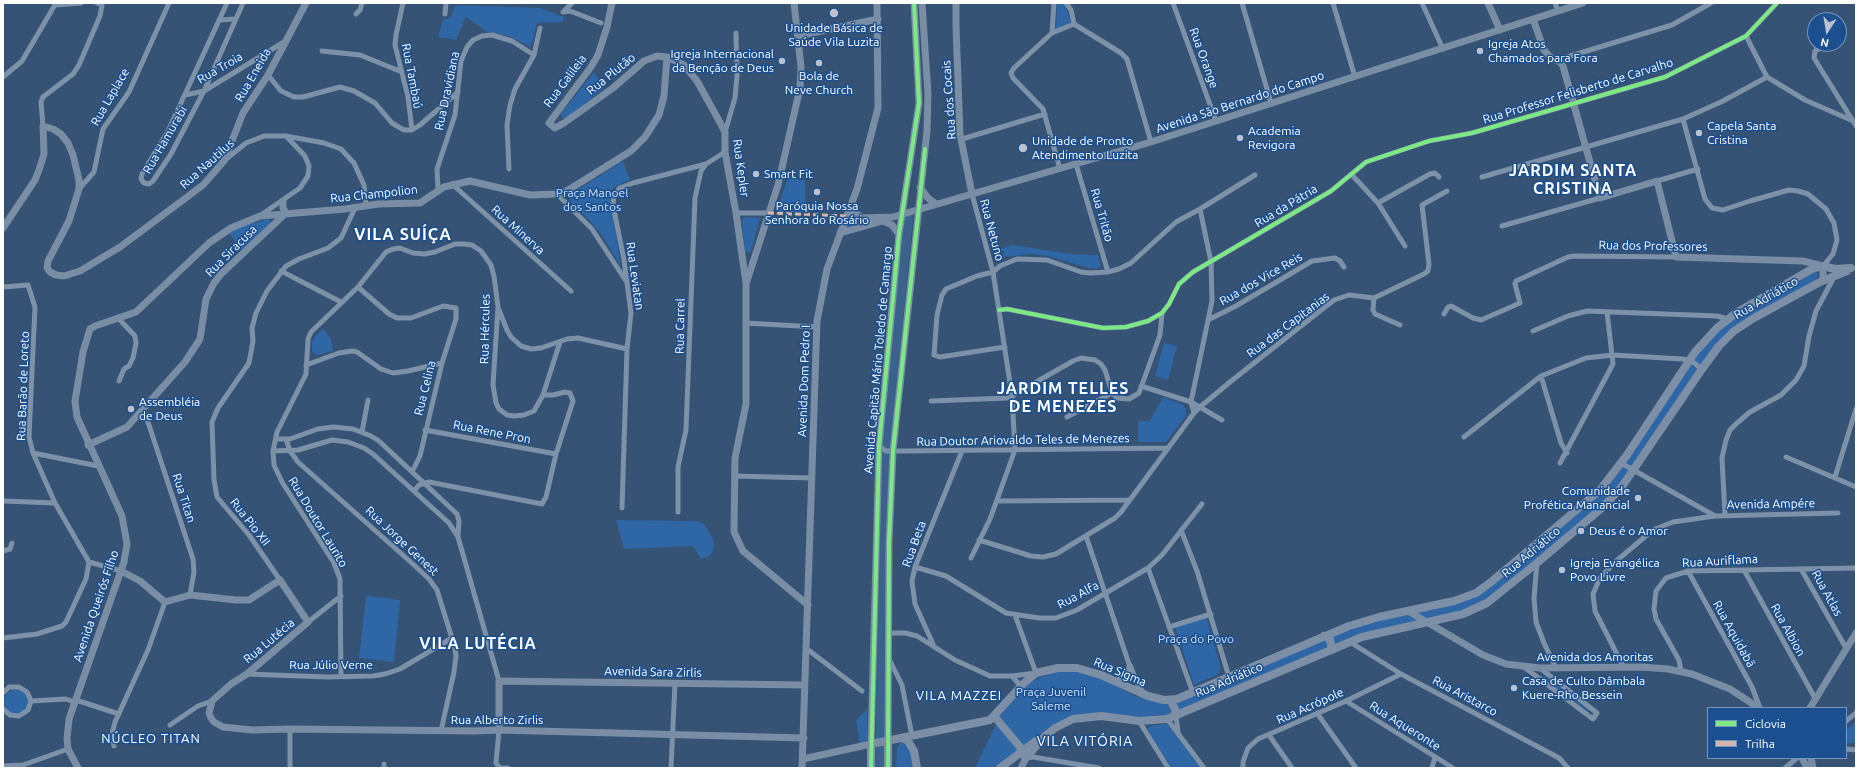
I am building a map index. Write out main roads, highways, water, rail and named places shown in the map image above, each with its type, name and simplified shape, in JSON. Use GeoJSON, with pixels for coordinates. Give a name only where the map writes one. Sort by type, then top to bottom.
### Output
{"type":"FeatureCollection","features":[{"type":"Feature","properties":{"kind":"main road","name":"Rua Eneida"},"geometry":{"type":"LineString","coordinates":[[224,161],[243,114],[268,75],[284,42],[306,3]]}},
{"type":"Feature","properties":{"kind":"main road","name":"Rua Galileia"},"geometry":{"type":"LineString","coordinates":[[551,126],[550,120],[591,67],[598,55],[607,27],[612,3]]}},
{"type":"Feature","properties":{"kind":"main road"},"geometry":{"type":"LineString","coordinates":[[794,3],[801,67],[800,88],[778,185],[746,283],[746,410],[735,458],[734,532],[740,548],[808,606]]}},
{"type":"Feature","properties":{"kind":"main road","name":"Avenida Dom Pedro I"},"geometry":{"type":"LineString","coordinates":[[802,768],[817,327],[826,275],[863,170],[878,108],[877,3]]}},
{"type":"Feature","properties":{"kind":"main road","name":"Avenida Capitão Mário Toledo de Camargo"},"geometry":{"type":"LineString","coordinates":[[888,768],[880,743],[881,447],[901,215],[919,103],[914,3]]}},
{"type":"Feature","properties":{"kind":"main road","name":"Avenida Capitão Mário Toledo de Camargo"},"geometry":{"type":"LineString","coordinates":[[871,768],[880,743],[888,659],[889,541],[892,451],[927,131],[928,104],[922,3]]}},
{"type":"Feature","properties":{"kind":"main road","name":"Rua dos Cocais"},"geometry":{"type":"LineString","coordinates":[[956,3],[962,139],[972,194]]}},
{"type":"Feature","properties":{"kind":"main road"},"geometry":{"type":"LineString","coordinates":[[1488,3],[1500,30]]}},
{"type":"Feature","properties":{"kind":"main road","name":"Avenida São Bernardo do Campo"},"geometry":{"type":"LineString","coordinates":[[851,207],[855,213],[868,218],[893,217],[901,215],[1151,142],[1583,3]]}},
{"type":"Feature","properties":{"kind":"main road"},"geometry":{"type":"LineString","coordinates":[[798,36],[878,19]]}},
{"type":"Feature","properties":{"kind":"main road","name":"Rua dos Professores"},"geometry":{"type":"LineString","coordinates":[[1533,19],[1544,50],[1550,57],[1557,60],[1563,66],[1600,198],[1657,181],[1676,257],[1803,262],[1823,273]]}},
{"type":"Feature","properties":{"kind":"main road","name":"Rua Plutão"},"geometry":{"type":"LineString","coordinates":[[551,126],[555,128],[564,123],[613,88],[644,61],[652,57],[667,57]]}},
{"type":"Feature","properties":{"kind":"main road","name":"Rua Kepler"},"geometry":{"type":"LineString","coordinates":[[667,57],[684,65],[692,73],[725,132],[725,152],[736,213],[746,283]]}},
{"type":"Feature","properties":{"kind":"main road","name":"Rua Champolion"},"geometry":{"type":"LineString","coordinates":[[260,216],[354,208],[395,202],[420,202],[438,190],[452,184],[476,181],[519,194],[539,196],[558,194],[576,186],[631,151],[645,136],[659,115],[667,72],[667,57]]}},
{"type":"Feature","properties":{"kind":"main road","name":"Rua Laplace"},"geometry":{"type":"LineString","coordinates":[[3,228],[35,180],[39,170],[44,154],[43,126],[53,129],[68,143],[77,169],[79,189],[69,221],[51,255],[47,268]]}},
{"type":"Feature","properties":{"kind":"main road","name":"Rua Nautilus"},"geometry":{"type":"LineString","coordinates":[[47,268],[56,275],[64,276],[80,271],[120,247],[203,185],[224,161]]}},
{"type":"Feature","properties":{"kind":"main road"},"geometry":{"type":"LineString","coordinates":[[910,166],[918,168],[922,177]]}},
{"type":"Feature","properties":{"kind":"main road"},"geometry":{"type":"LineString","coordinates":[[920,187],[928,198],[936,204]]}},
{"type":"Feature","properties":{"kind":"main road"},"geometry":{"type":"LineString","coordinates":[[283,201],[283,208],[286,213]]}},
{"type":"Feature","properties":{"kind":"main road","name":"Rua Siracusa"},"geometry":{"type":"LineString","coordinates":[[88,444],[127,427],[185,362],[197,346],[201,332],[206,299],[217,278],[286,213]]}},
{"type":"Feature","properties":{"kind":"main road","name":"Avenida Queirós Filho"},"geometry":{"type":"LineString","coordinates":[[78,768],[68,749],[68,726],[74,702],[121,571],[126,549],[124,524],[88,444],[75,409],[75,401],[84,352],[90,329],[94,326],[129,316],[140,309],[209,243],[231,228],[260,216]]}},
{"type":"Feature","properties":{"kind":"main road"},"geometry":{"type":"LineString","coordinates":[[840,233],[883,222],[892,225],[899,234]]}},
{"type":"Feature","properties":{"kind":"main road","name":"Rua dos Professores"},"geometry":{"type":"LineString","coordinates":[[1794,262],[1812,268]]}},
{"type":"Feature","properties":{"kind":"main road","name":"Rua Adriático"},"geometry":{"type":"LineString","coordinates":[[1003,767],[1024,755],[1047,734],[1063,723],[1082,717],[1110,716],[1139,722],[1167,719],[1350,642],[1376,633],[1463,614],[1487,603],[1603,507],[1621,488],[1719,346],[1743,324],[1823,273],[1835,269],[1854,267]]}},
{"type":"Feature","properties":{"kind":"main road","name":"Rua Adriático"},"geometry":{"type":"LineString","coordinates":[[1148,696],[1170,700],[1193,693],[1349,626],[1408,611],[1454,602],[1476,593],[1600,490],[1622,463],[1704,341],[1728,318],[1812,268],[1834,276],[1854,267]]}},
{"type":"Feature","properties":{"kind":"main road","name":"Rua Pio XII"},"geometry":{"type":"LineString","coordinates":[[121,571],[140,581],[165,602],[190,595],[249,600],[280,580],[308,622]]}},
{"type":"Feature","properties":{"kind":"main road","name":"Avenida dos Amoritas"},"geometry":{"type":"LineString","coordinates":[[1408,611],[1483,655],[1506,664],[1540,668],[1623,666],[1680,671],[1730,689],[1757,707]]}},
{"type":"Feature","properties":{"kind":"main road","name":"Rua Lutécia"},"geometry":{"type":"LineString","coordinates":[[212,701],[231,684],[247,674],[308,622]]}},
{"type":"Feature","properties":{"kind":"main road"},"geometry":{"type":"LineString","coordinates":[[1349,626],[1345,636],[1350,642]]}},
{"type":"Feature","properties":{"kind":"main road"},"geometry":{"type":"LineString","coordinates":[[1813,705],[1856,633]]}},
{"type":"Feature","properties":{"kind":"main road"},"geometry":{"type":"LineString","coordinates":[[1324,636],[1330,639],[1332,650]]}},
{"type":"Feature","properties":{"kind":"main road","name":"Rua Sigma"},"geometry":{"type":"LineString","coordinates":[[994,716],[1036,673],[1068,667],[1090,671],[1148,696]]}},
{"type":"Feature","properties":{"kind":"main road","name":"Avenida Sara Zirlis"},"geometry":{"type":"LineString","coordinates":[[499,730],[500,681],[805,685]]}},
{"type":"Feature","properties":{"kind":"main road"},"geometry":{"type":"LineString","coordinates":[[1170,700],[1174,706],[1176,716]]}},
{"type":"Feature","properties":{"kind":"main road","name":"Rua Alberto Zirlis"},"geometry":{"type":"LineString","coordinates":[[212,701],[209,713],[214,722],[223,727],[252,730],[499,730],[804,738]]}},
{"type":"Feature","properties":{"kind":"main road"},"geometry":{"type":"LineString","coordinates":[[803,759],[985,722],[994,716],[1019,746],[1024,755],[1021,768]]}},
{"type":"Feature","properties":{"kind":"main road"},"geometry":{"type":"LineString","coordinates":[[902,738],[908,741],[914,751],[917,768]]}},
{"type":"Feature","properties":{"kind":"main road"},"geometry":{"type":"LineString","coordinates":[[1802,759],[1807,768]]}},
{"type":"Feature","properties":{"kind":"waterway"},"geometry":{"type":"LineString","coordinates":[[880,768],[884,461],[908,219]]}},
{"type":"Feature","properties":{"kind":"place","name":"Unidade Básica de Saúde Vila Luzita"},"geometry":{"type":"Point","coordinates":[834,13]}},
{"type":"Feature","properties":{"kind":"place","name":"Igreja Atos Chamados para Fora"},"geometry":{"type":"Point","coordinates":[1480,51]}},
{"type":"Feature","properties":{"kind":"place","name":"Igreja Internacional da Benção de Deus"},"geometry":{"type":"Point","coordinates":[782,61]}},
{"type":"Feature","properties":{"kind":"place","name":"Bola de Neve Church"},"geometry":{"type":"Point","coordinates":[819,63]}},
{"type":"Feature","properties":{"kind":"place","name":"Capela Santa Cristina"},"geometry":{"type":"Point","coordinates":[1699,133]}},
{"type":"Feature","properties":{"kind":"place","name":"Academia Revigora"},"geometry":{"type":"Point","coordinates":[1240,138]}},
{"type":"Feature","properties":{"kind":"place","name":"Unidade de Pronto Atendimento Luzita"},"geometry":{"type":"Point","coordinates":[1023,148]}},
{"type":"Feature","properties":{"kind":"place","name":"Smart Fit"},"geometry":{"type":"Point","coordinates":[756,174]}},
{"type":"Feature","properties":{"kind":"place","name":"Paróquia Nossa Senhora do Rosário"},"geometry":{"type":"Point","coordinates":[817,192]}},
{"type":"Feature","properties":{"kind":"place","name":"Assembléia de Deus"},"geometry":{"type":"Point","coordinates":[131,409]}},
{"type":"Feature","properties":{"kind":"place","name":"Comunidade Profética Manancial"},"geometry":{"type":"Point","coordinates":[1638,498]}},
{"type":"Feature","properties":{"kind":"place","name":"Deus é o Amor"},"geometry":{"type":"Point","coordinates":[1581,531]}},
{"type":"Feature","properties":{"kind":"place","name":"Igreja Evangélica Povo Livre"},"geometry":{"type":"Point","coordinates":[1562,570]}},
{"type":"Feature","properties":{"kind":"place","name":"Casa de Culto Dâmbala Kuere-Rho Bessein"},"geometry":{"type":"Point","coordinates":[1514,688]}},
{"type":"Feature","properties":{"kind":"district","name":"JARDIM SANTA CRISTINA"},"geometry":{"type":"Point","coordinates":[1573,180]}},
{"type":"Feature","properties":{"kind":"district","name":"VILA SUÍÇA"},"geometry":{"type":"Point","coordinates":[403,235]}},
{"type":"Feature","properties":{"kind":"district","name":"JARDIM TELLES DE MENEZES"},"geometry":{"type":"Point","coordinates":[1063,398]}},
{"type":"Feature","properties":{"kind":"district","name":"VILA LUTÉCIA"},"geometry":{"type":"Point","coordinates":[478,644]}},
{"type":"Feature","properties":{"kind":"district","name":"VILA MAZZEI"},"geometry":{"type":"Point","coordinates":[959,696]}},
{"type":"Feature","properties":{"kind":"district","name":"NÚCLEO TITAN"},"geometry":{"type":"Point","coordinates":[151,739]}},
{"type":"Feature","properties":{"kind":"district","name":"VILA VITÓRIA"},"geometry":{"type":"Point","coordinates":[1085,741]}},
{"type":"Feature","properties":{"kind":"park label","name":"Praça Manoel dos Santos"},"geometry":{"type":"Point","coordinates":[592,200]}},
{"type":"Feature","properties":{"kind":"park label","name":"Praça do Povo"},"geometry":{"type":"Point","coordinates":[1196,639]}},
{"type":"Feature","properties":{"kind":"park label","name":"Praça Juvenil Saleme"},"geometry":{"type":"Point","coordinates":[1051,699]}}]}
